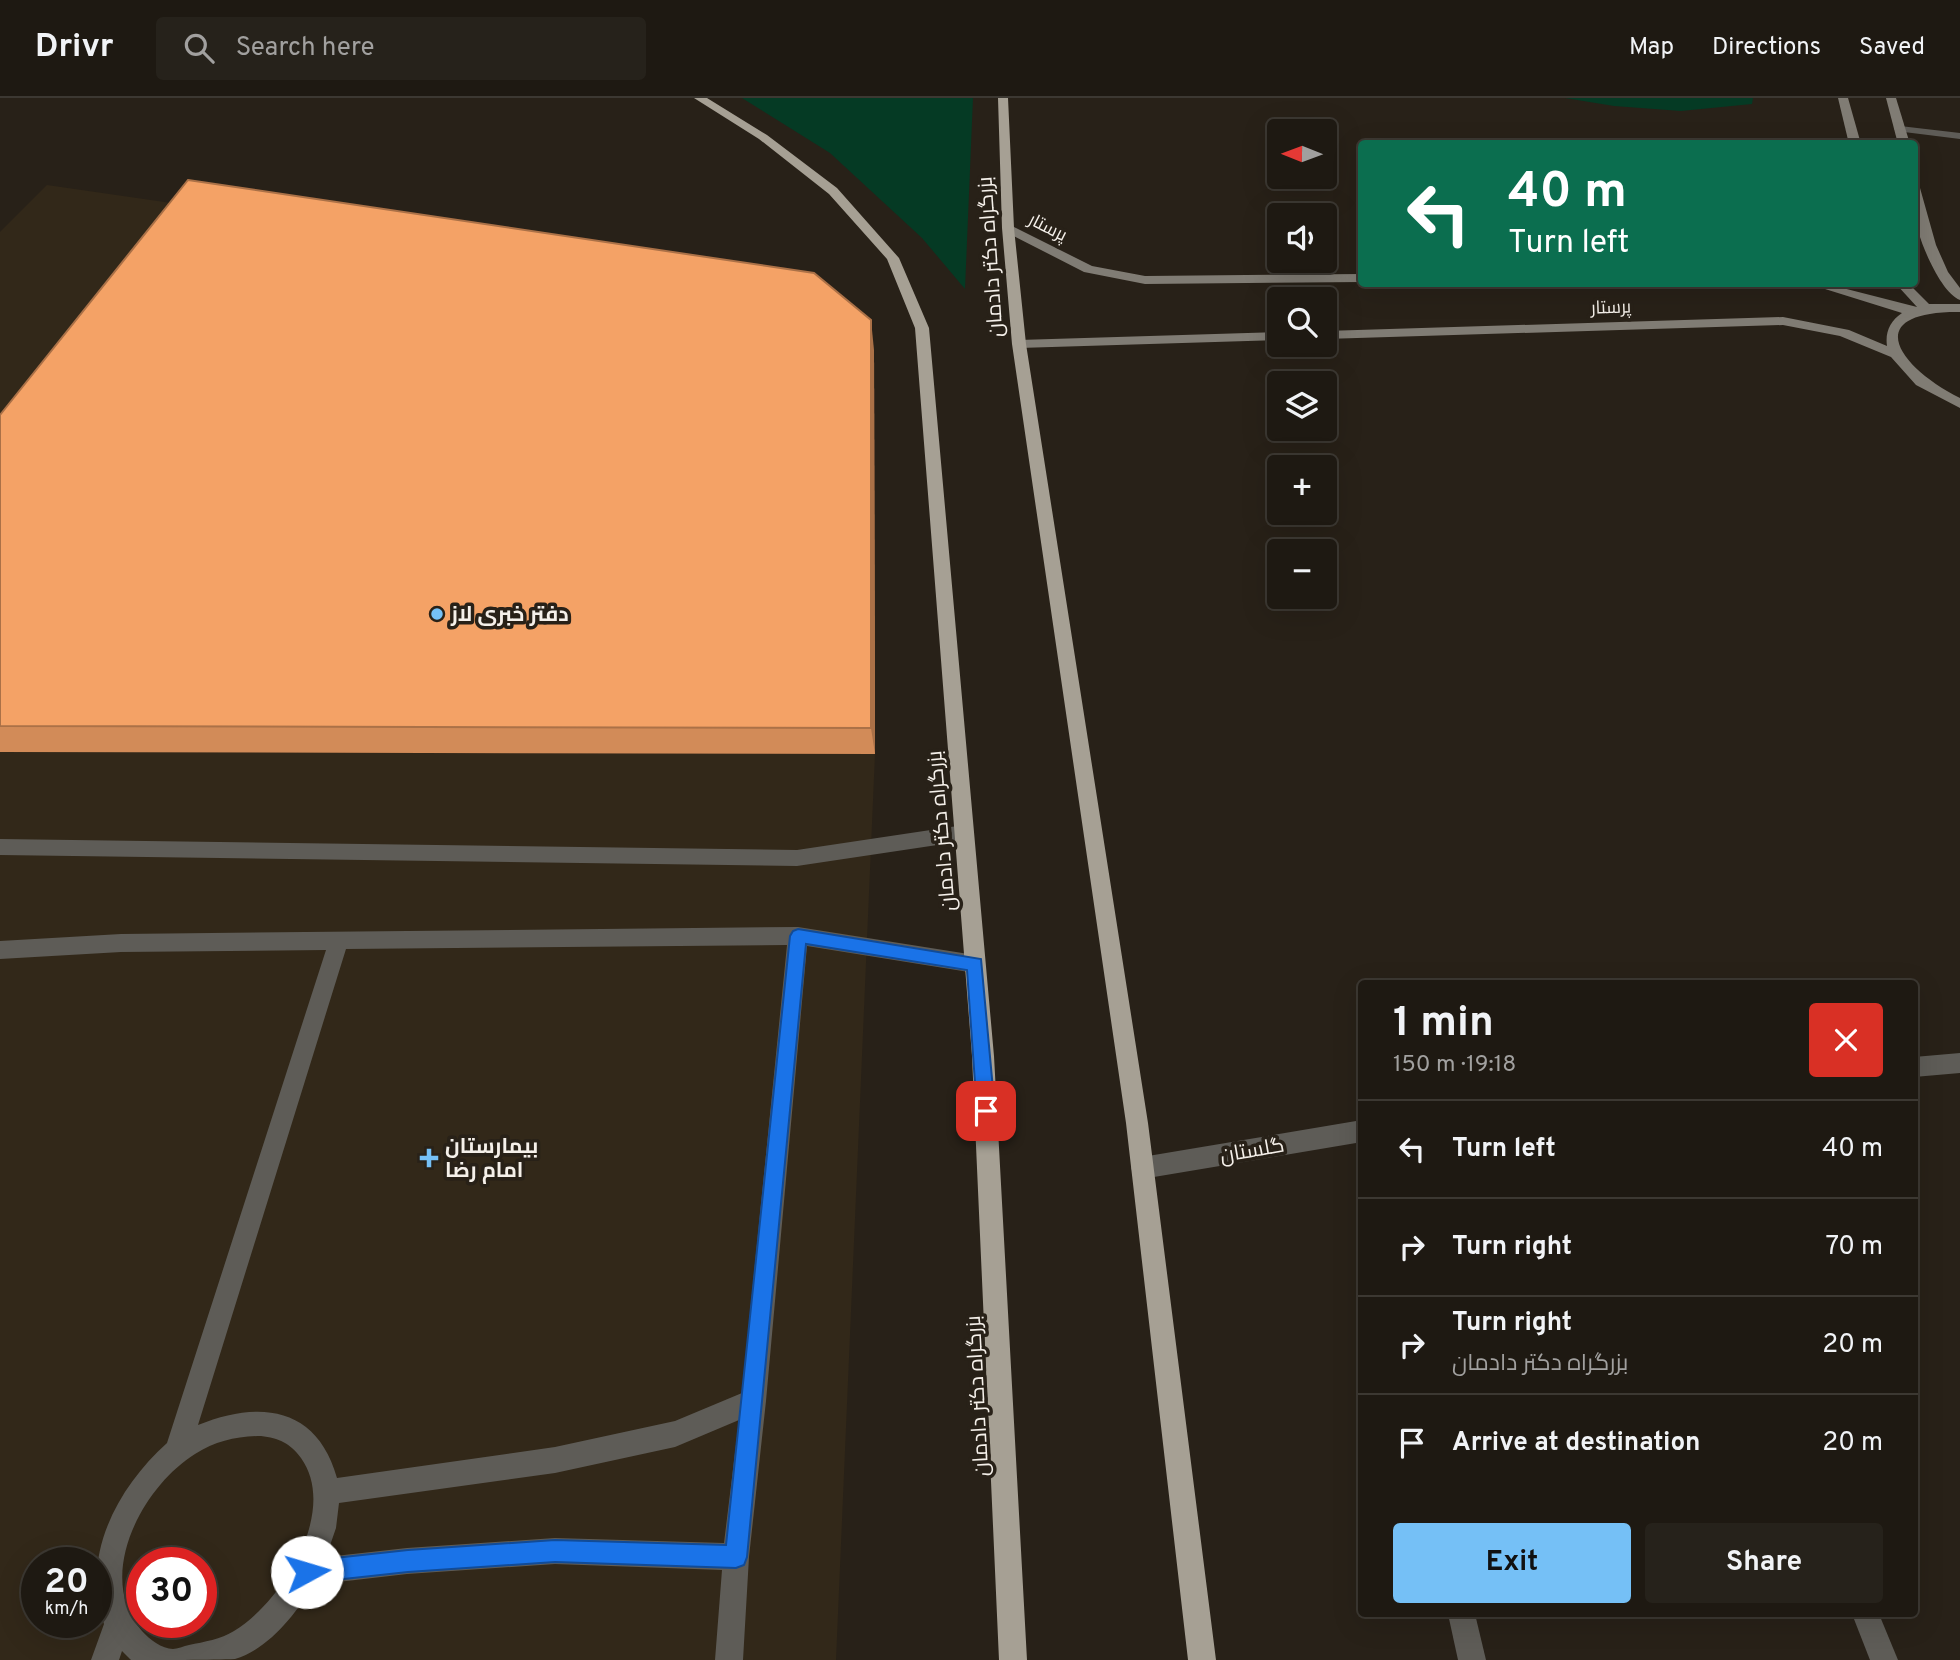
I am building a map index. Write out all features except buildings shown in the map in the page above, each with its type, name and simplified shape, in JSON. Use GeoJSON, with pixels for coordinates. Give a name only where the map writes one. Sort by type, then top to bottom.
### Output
{"type":"FeatureCollection","features":[{"type":"Feature","properties":{"kind":"highway","name":"بزرگراه دکتر دادمان"},"geometry":{"type":"LineString","coordinates":[[699,98],[763,136],[833,191],[893,258],[922,328],[983,1056],[1013,1660]]}},
{"type":"Feature","properties":{"kind":"highway","name":"بزرگراه دکتر دادمان"},"geometry":{"type":"LineString","coordinates":[[1003,98],[1008,228],[1018,344],[1142,1168],[1202,1660]]}},
{"type":"Feature","properties":{"kind":"main road"},"geometry":{"type":"LineString","coordinates":[[1843,98],[1854,140]]}},
{"type":"Feature","properties":{"kind":"main road"},"geometry":{"type":"LineString","coordinates":[[1891,98],[1903,140]]}},
{"type":"Feature","properties":{"kind":"main road"},"geometry":{"type":"LineString","coordinates":[[1918,204],[1930,251],[1947,282],[1960,296]]}},
{"type":"Feature","properties":{"kind":"main road","name":"پرستار"},"geometry":{"type":"LineString","coordinates":[[1008,228],[1088,269],[1145,280],[1358,278]]}},
{"type":"Feature","properties":{"kind":"main road"},"geometry":{"type":"LineString","coordinates":[[1827,287],[1921,310],[1960,308]]}},
{"type":"Feature","properties":{"kind":"main road"},"geometry":{"type":"LineString","coordinates":[[1904,287],[1921,310]]}},
{"type":"Feature","properties":{"kind":"main road"},"geometry":{"type":"LineString","coordinates":[[1921,310],[1898,322],[1890,336],[1894,354],[1908,372],[1960,404]]}},
{"type":"Feature","properties":{"kind":"main road","name":"پرستار"},"geometry":{"type":"LineString","coordinates":[[1337,335],[1783,321],[1844,333],[1894,354]]}},
{"type":"Feature","properties":{"kind":"main road"},"geometry":{"type":"LineString","coordinates":[[1018,344],[1267,336]]}},
{"type":"Feature","properties":{"kind":"street"},"geometry":{"type":"LineString","coordinates":[[1900,129],[1960,136]]}},
{"type":"Feature","properties":{"kind":"street"},"geometry":{"type":"LineString","coordinates":[[0,847],[797,858],[964,833]]}},
{"type":"Feature","properties":{"kind":"street"},"geometry":{"type":"LineString","coordinates":[[729,1660],[736,1557],[754,1401],[798,936]]}},
{"type":"Feature","properties":{"kind":"street"},"geometry":{"type":"LineString","coordinates":[[0,950],[121,943],[798,936],[975,964]]}},
{"type":"Feature","properties":{"kind":"street"},"geometry":{"type":"LineString","coordinates":[[177,1451],[339,940]]}},
{"type":"Feature","properties":{"kind":"street"},"geometry":{"type":"LineString","coordinates":[[1918,1067],[1960,1063]]}},
{"type":"Feature","properties":{"kind":"street","name":"گلستان"},"geometry":{"type":"LineString","coordinates":[[1142,1168],[1358,1135]]}},
{"type":"Feature","properties":{"kind":"street"},"geometry":{"type":"LineString","coordinates":[[326,1492],[568,1457],[675,1434],[754,1401]]}},
{"type":"Feature","properties":{"kind":"street"},"geometry":{"type":"LineString","coordinates":[[167,1660],[139,1649],[118,1624],[108,1592],[111,1553],[124,1516],[142,1489],[177,1451],[210,1431],[243,1422],[274,1424],[300,1436],[318,1460],[326,1492],[323,1531],[307,1572],[281,1610],[246,1639],[207,1657],[180,1660]]}},
{"type":"Feature","properties":{"kind":"street"},"geometry":{"type":"LineString","coordinates":[[307,1572],[408,1561],[555,1551],[736,1557]]}},
{"type":"Feature","properties":{"kind":"street"},"geometry":{"type":"LineString","coordinates":[[1463,1617],[1472,1660]]}},
{"type":"Feature","properties":{"kind":"street"},"geometry":{"type":"LineString","coordinates":[[1868,1617],[1884,1660]]}},
{"type":"Feature","properties":{"kind":"street"},"geometry":{"type":"LineString","coordinates":[[105,1660],[118,1624]]}},
{"type":"Feature","properties":{"kind":"shaded area"},"geometry":{"type":"Polygon","coordinates":[[[47,185],[206,208],[0,477],[0,232],[47,185]]]}},
{"type":"Feature","properties":{"kind":"shaded area","name":"بیمارستان امام رضا"},"geometry":{"type":"Polygon","coordinates":[[[0,752],[875,754],[836,1660],[0,1660],[0,752]]]}},
{"type":"Feature","properties":{"kind":"green space"},"geometry":{"type":"Polygon","coordinates":[[[742,98],[973,98],[965,289],[922,238],[830,153],[742,98]]]}},
{"type":"Feature","properties":{"kind":"green space"},"geometry":{"type":"Polygon","coordinates":[[[1565,98],[1753,98],[1752,104],[1681,111],[1614,106],[1565,98]]]}},
{"type":"Feature","properties":{"kind":"place","name":"دفتر خبری لاز"},"geometry":{"type":"Point","coordinates":[437,614]}},
{"type":"Feature","properties":{"kind":"place","name":"بیمارستان امام رضا"},"geometry":{"type":"Point","coordinates":[429,1158]}},
{"type":"Feature","properties":{"kind":"route"},"geometry":{"type":"LineString","coordinates":[[307,1572],[408,1561],[555,1551],[736,1557],[754,1401],[798,936],[975,964],[986,1111]]}}]}
